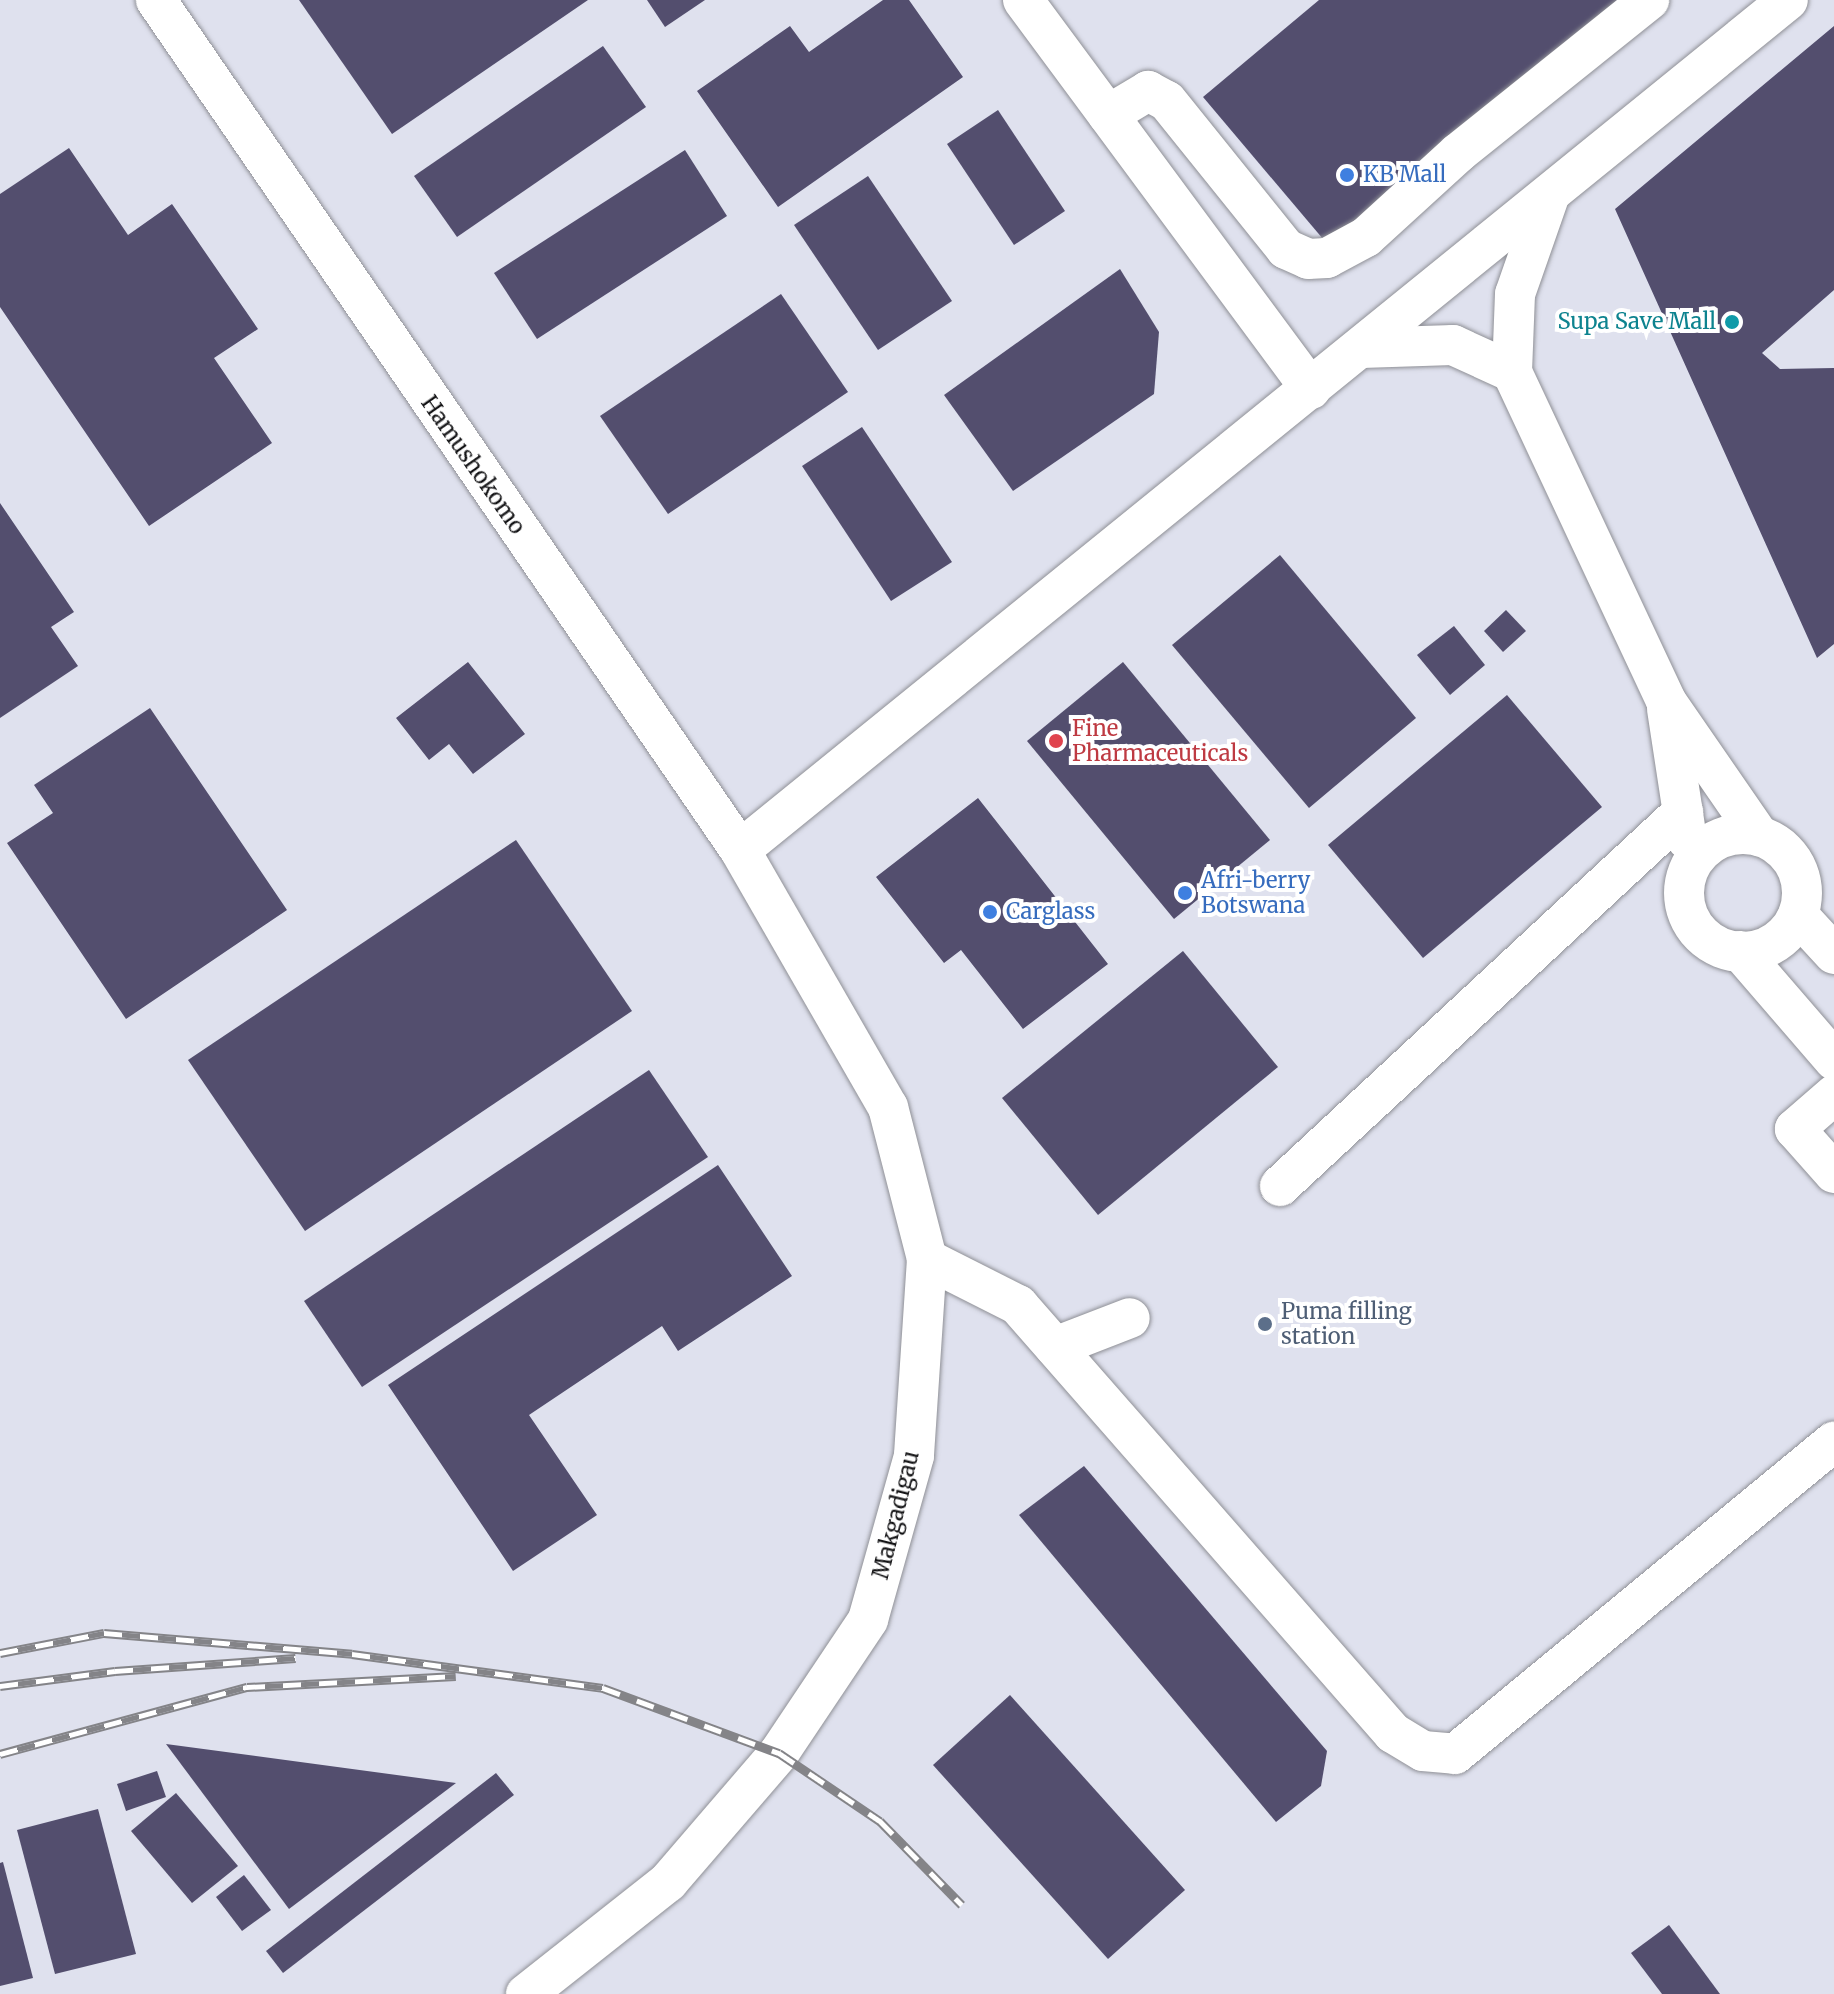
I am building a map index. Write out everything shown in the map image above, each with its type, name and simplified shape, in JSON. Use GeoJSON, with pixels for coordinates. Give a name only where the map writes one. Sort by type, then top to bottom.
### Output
{"type":"FeatureCollection","features":[{"type":"Feature","properties":{"kind":"street","name":"Hamushokomo"},"geometry":{"type":"LineString","coordinates":[[156,0],[740,850],[788,930]]}},
{"type":"Feature","properties":{"kind":"street"},"geometry":{"type":"LineString","coordinates":[[1023,0],[1311,389]]}},
{"type":"Feature","properties":{"kind":"street"},"geometry":{"type":"LineString","coordinates":[[1108,115],[1148,91],[1167,101],[1286,249],[1308,259],[1327,258],[1366,237],[1458,153],[1649,0]]}},
{"type":"Feature","properties":{"kind":"street"},"geometry":{"type":"LineString","coordinates":[[740,850],[1788,0]]}},
{"type":"Feature","properties":{"kind":"street"},"geometry":{"type":"LineString","coordinates":[[1552,191],[1515,294],[1512,372],[1666,701],[1759,836],[1791,858],[1800,876],[1798,915],[1772,945],[1740,951],[1716,946],[1690,919],[1684,882],[1690,864],[1666,701]]}},
{"type":"Feature","properties":{"kind":"street"},"geometry":{"type":"LineString","coordinates":[[1361,348],[1453,345],[1512,372]]}},
{"type":"Feature","properties":{"kind":"street"},"geometry":{"type":"LineString","coordinates":[[1280,1186],[1683,812]]}},
{"type":"Feature","properties":{"kind":"street"},"geometry":{"type":"LineString","coordinates":[[1690,864],[1719,838],[1759,836]]}},
{"type":"Feature","properties":{"kind":"street"},"geometry":{"type":"LineString","coordinates":[[1798,915],[1834,954]]}},
{"type":"Feature","properties":{"kind":"street","name":"Makgadigau"},"geometry":{"type":"LineString","coordinates":[[526,1994],[668,1882],[779,1753],[868,1620],[914,1456],[927,1259],[888,1107],[788,930]]}},
{"type":"Feature","properties":{"kind":"street"},"geometry":{"type":"LineString","coordinates":[[1740,951],[1834,1060]]}},
{"type":"Feature","properties":{"kind":"street"},"geometry":{"type":"LineString","coordinates":[[1834,1095],[1795,1129],[1834,1173]]}},
{"type":"Feature","properties":{"kind":"street"},"geometry":{"type":"LineString","coordinates":[[927,1259],[1018,1305],[1393,1733],[1423,1751],[1455,1754],[1834,1442]]}},
{"type":"Feature","properties":{"kind":"street"},"geometry":{"type":"LineString","coordinates":[[1055,1347],[1130,1318]]}},
{"type":"Feature","properties":{"kind":"shaded area"},"geometry":{"type":"Polygon","coordinates":[[[0,0],[1834,0],[1834,1994],[0,1994],[0,0]]]}},
{"type":"Feature","properties":{"kind":"building"},"geometry":{"type":"Polygon","coordinates":[[[299,0],[588,0],[392,134],[299,0]]]}},
{"type":"Feature","properties":{"kind":"building"},"geometry":{"type":"Polygon","coordinates":[[[647,0],[705,0],[665,27],[647,0]]]}},
{"type":"Feature","properties":{"kind":"building"},"geometry":{"type":"Polygon","coordinates":[[[883,0],[909,0],[963,77],[778,207],[697,91],[790,26],[809,52],[883,0]]]}},
{"type":"Feature","properties":{"kind":"building","name":"KB Mall"},"geometry":{"type":"Polygon","coordinates":[[[1319,0],[1635,0],[1334,252],[1203,97],[1319,0]]]}},
{"type":"Feature","properties":{"kind":"building","name":"Supa Save Mall"},"geometry":{"type":"Polygon","coordinates":[[[1834,26],[1834,290],[1762,353],[1780,369],[1834,368],[1834,644],[1817,658],[1615,209],[1834,26]]]}},
{"type":"Feature","properties":{"kind":"building"},"geometry":{"type":"Polygon","coordinates":[[[603,46],[646,107],[457,237],[414,176],[603,46]]]}},
{"type":"Feature","properties":{"kind":"building"},"geometry":{"type":"Polygon","coordinates":[[[998,110],[1065,211],[1014,245],[947,144],[998,110]]]}},
{"type":"Feature","properties":{"kind":"building"},"geometry":{"type":"Polygon","coordinates":[[[69,148],[128,235],[172,204],[258,329],[214,358],[272,443],[149,526],[0,307],[0,194],[69,148]]]}},
{"type":"Feature","properties":{"kind":"building"},"geometry":{"type":"Polygon","coordinates":[[[685,150],[727,216],[537,339],[494,273],[685,150]]]}},
{"type":"Feature","properties":{"kind":"building"},"geometry":{"type":"Polygon","coordinates":[[[868,176],[952,301],[878,350],[794,225],[868,176]]]}},
{"type":"Feature","properties":{"kind":"building"},"geometry":{"type":"Polygon","coordinates":[[[1120,269],[1159,332],[1154,394],[1013,491],[944,395],[1120,269]]]}},
{"type":"Feature","properties":{"kind":"building"},"geometry":{"type":"Polygon","coordinates":[[[781,294],[848,392],[668,514],[600,416],[781,294]]]}},
{"type":"Feature","properties":{"kind":"building"},"geometry":{"type":"Polygon","coordinates":[[[862,427],[952,562],[891,601],[802,466],[862,427]]]}},
{"type":"Feature","properties":{"kind":"building"},"geometry":{"type":"Polygon","coordinates":[[[0,503],[74,612],[51,627],[78,666],[0,718],[0,503]]]}},
{"type":"Feature","properties":{"kind":"building"},"geometry":{"type":"Polygon","coordinates":[[[1280,555],[1416,718],[1309,808],[1172,645],[1280,555]]]}},
{"type":"Feature","properties":{"kind":"building"},"geometry":{"type":"Polygon","coordinates":[[[1506,610],[1526,631],[1503,652],[1484,631],[1506,610]]]}},
{"type":"Feature","properties":{"kind":"building"},"geometry":{"type":"Polygon","coordinates":[[[1454,626],[1485,665],[1450,695],[1417,655],[1454,626]]]}},
{"type":"Feature","properties":{"kind":"building"},"geometry":{"type":"Polygon","coordinates":[[[468,662],[525,734],[473,774],[449,744],[429,760],[396,718],[468,662]]]}},
{"type":"Feature","properties":{"kind":"building"},"geometry":{"type":"Polygon","coordinates":[[[1123,662],[1270,840],[1174,919],[1027,741],[1123,662]]]}},
{"type":"Feature","properties":{"kind":"building"},"geometry":{"type":"Polygon","coordinates":[[[1507,695],[1602,807],[1423,958],[1328,845],[1507,695]]]}},
{"type":"Feature","properties":{"kind":"building"},"geometry":{"type":"Polygon","coordinates":[[[150,708],[287,910],[126,1019],[7,843],[53,813],[34,785],[150,708]]]}},
{"type":"Feature","properties":{"kind":"building"},"geometry":{"type":"Polygon","coordinates":[[[978,798],[1108,964],[1023,1029],[961,950],[944,963],[876,877],[978,798]]]}},
{"type":"Feature","properties":{"kind":"building"},"geometry":{"type":"Polygon","coordinates":[[[516,840],[632,1011],[305,1231],[188,1060],[516,840]]]}},
{"type":"Feature","properties":{"kind":"building"},"geometry":{"type":"Polygon","coordinates":[[[1183,951],[1278,1067],[1098,1215],[1002,1098],[1183,951]]]}},
{"type":"Feature","properties":{"kind":"building"},"geometry":{"type":"Polygon","coordinates":[[[649,1070],[708,1157],[362,1387],[304,1301],[649,1070]]]}},
{"type":"Feature","properties":{"kind":"building"},"geometry":{"type":"Polygon","coordinates":[[[718,1165],[792,1276],[678,1351],[662,1326],[529,1415],[597,1515],[513,1571],[388,1385],[718,1165]]]}},
{"type":"Feature","properties":{"kind":"building"},"geometry":{"type":"Polygon","coordinates":[[[1084,1466],[1327,1751],[1321,1786],[1276,1822],[1019,1515],[1084,1466]]]}},
{"type":"Feature","properties":{"kind":"building"},"geometry":{"type":"Polygon","coordinates":[[[1010,1695],[1185,1890],[1108,1959],[933,1765],[1010,1695]]]}},
{"type":"Feature","properties":{"kind":"building"},"geometry":{"type":"Polygon","coordinates":[[[166,1744],[456,1783],[289,1909],[166,1744]]]}},
{"type":"Feature","properties":{"kind":"building"},"geometry":{"type":"Polygon","coordinates":[[[157,1771],[166,1797],[126,1811],[117,1784],[157,1771]]]}},
{"type":"Feature","properties":{"kind":"building"},"geometry":{"type":"Polygon","coordinates":[[[496,1773],[514,1795],[283,1973],[266,1951],[496,1773]]]}},
{"type":"Feature","properties":{"kind":"building"},"geometry":{"type":"Polygon","coordinates":[[[176,1793],[238,1866],[192,1903],[131,1831],[176,1793]]]}},
{"type":"Feature","properties":{"kind":"building"},"geometry":{"type":"Polygon","coordinates":[[[98,1809],[136,1954],[55,1974],[17,1830],[98,1809]]]}},
{"type":"Feature","properties":{"kind":"building"},"geometry":{"type":"Polygon","coordinates":[[[3,1862],[33,1978],[0,1986],[0,1863],[3,1862]]]}},
{"type":"Feature","properties":{"kind":"building"},"geometry":{"type":"Polygon","coordinates":[[[244,1875],[271,1910],[242,1931],[216,1897],[244,1875]]]}},
{"type":"Feature","properties":{"kind":"building"},"geometry":{"type":"Polygon","coordinates":[[[1669,1925],[1720,1994],[1662,1994],[1631,1953],[1669,1925]]]}},
{"type":"Feature","properties":{"kind":"railway"},"geometry":{"type":"LineString","coordinates":[[0,1653],[104,1633],[352,1654],[603,1688],[779,1753],[880,1821],[962,1905]]}},
{"type":"Feature","properties":{"kind":"railway"},"geometry":{"type":"LineString","coordinates":[[0,1686],[115,1671],[296,1658]]}},
{"type":"Feature","properties":{"kind":"railway"},"geometry":{"type":"LineString","coordinates":[[0,1754],[247,1687],[456,1676]]}},
{"type":"Feature","properties":{"kind":"place","name":"KB Mall"},"geometry":{"type":"Point","coordinates":[1347,175]}},
{"type":"Feature","properties":{"kind":"place","name":"Supa Save Mall"},"geometry":{"type":"Point","coordinates":[1732,322]}},
{"type":"Feature","properties":{"kind":"place","name":"Fine Pharmaceuticals"},"geometry":{"type":"Point","coordinates":[1056,741]}},
{"type":"Feature","properties":{"kind":"place","name":"Afri-berry Botswana"},"geometry":{"type":"Point","coordinates":[1185,893]}},
{"type":"Feature","properties":{"kind":"place","name":"Carglass"},"geometry":{"type":"Point","coordinates":[990,912]}},
{"type":"Feature","properties":{"kind":"place","name":"Puma filling station"},"geometry":{"type":"Point","coordinates":[1265,1324]}}]}
